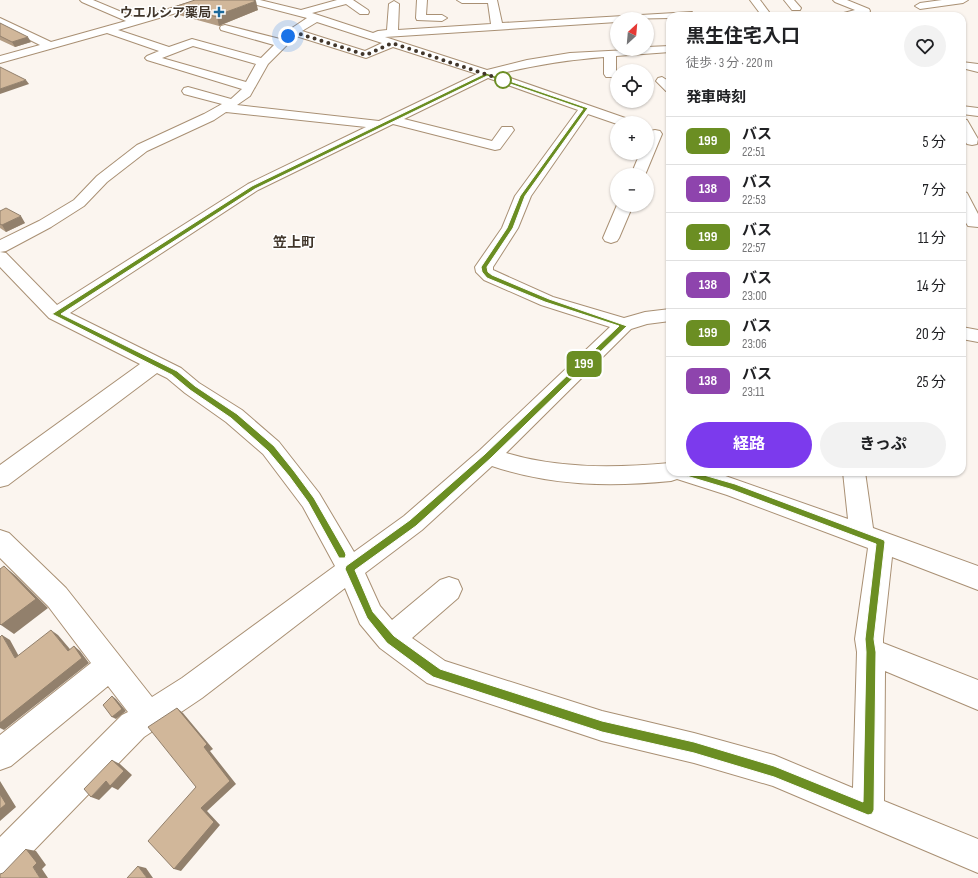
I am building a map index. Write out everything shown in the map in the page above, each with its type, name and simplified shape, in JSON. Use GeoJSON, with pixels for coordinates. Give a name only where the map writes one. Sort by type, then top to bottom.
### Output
{"type":"FeatureCollection","features":[{"type":"Feature","properties":{"kind":"street"},"geometry":{"type":"LineString","coordinates":[[85,0],[136,22]]}},
{"type":"Feature","properties":{"kind":"street"},"geometry":{"type":"LineString","coordinates":[[0,60],[210,0]]}},
{"type":"Feature","properties":{"kind":"street"},"geometry":{"type":"LineString","coordinates":[[248,0],[301,13],[369,36],[392,38],[442,29],[610,18]]}},
{"type":"Feature","properties":{"kind":"street"},"geometry":{"type":"LineString","coordinates":[[287,9],[309,0]]}},
{"type":"Feature","properties":{"kind":"street"},"geometry":{"type":"LineString","coordinates":[[301,13],[348,0],[364,12]]}},
{"type":"Feature","properties":{"kind":"street"},"geometry":{"type":"LineString","coordinates":[[422,0],[421,18],[442,18]]}},
{"type":"Feature","properties":{"kind":"street"},"geometry":{"type":"LineString","coordinates":[[462,0],[492,0],[497,26]]}},
{"type":"Feature","properties":{"kind":"street"},"geometry":{"type":"LineString","coordinates":[[755,0],[764,12]]}},
{"type":"Feature","properties":{"kind":"street"},"geometry":{"type":"LineString","coordinates":[[789,0],[796,8]]}},
{"type":"Feature","properties":{"kind":"street"},"geometry":{"type":"LineString","coordinates":[[838,0],[865,11],[861,12]]}},
{"type":"Feature","properties":{"kind":"street"},"geometry":{"type":"LineString","coordinates":[[932,12],[916,4],[963,0]]}},
{"type":"Feature","properties":{"kind":"street"},"geometry":{"type":"LineString","coordinates":[[392,38],[394,4]]}},
{"type":"Feature","properties":{"kind":"street"},"geometry":{"type":"LineString","coordinates":[[442,29],[443,6]]}},
{"type":"Feature","properties":{"kind":"street"},"geometry":{"type":"LineString","coordinates":[[634,6],[639,12]]}},
{"type":"Feature","properties":{"kind":"street"},"geometry":{"type":"LineString","coordinates":[[654,15],[666,14]]}},
{"type":"Feature","properties":{"kind":"street"},"geometry":{"type":"LineString","coordinates":[[0,247],[45,224],[79,203],[102,179],[142,148],[209,117],[246,93],[263,62],[294,32],[315,18]]}},
{"type":"Feature","properties":{"kind":"street"},"geometry":{"type":"LineString","coordinates":[[0,21],[50,46]]}},
{"type":"Feature","properties":{"kind":"street"},"geometry":{"type":"LineString","coordinates":[[225,28],[281,43]]}},
{"type":"Feature","properties":{"kind":"street"},"geometry":{"type":"LineString","coordinates":[[109,30],[170,51]]}},
{"type":"Feature","properties":{"kind":"street"},"geometry":{"type":"LineString","coordinates":[[294,32],[366,55],[392,38]]}},
{"type":"Feature","properties":{"kind":"street"},"geometry":{"type":"LineString","coordinates":[[392,38],[487,74],[610,117]]}},
{"type":"Feature","properties":{"kind":"street"},"geometry":{"type":"LineString","coordinates":[[249,87],[151,58],[192,42],[263,62]]}},
{"type":"Feature","properties":{"kind":"street"},"geometry":{"type":"LineString","coordinates":[[654,46],[655,50],[666,49]]}},
{"type":"Feature","properties":{"kind":"street"},"geometry":{"type":"LineString","coordinates":[[56,314],[253,187],[487,74],[527,63],[590,54],[610,53]]}},
{"type":"Feature","properties":{"kind":"street"},"geometry":{"type":"LineString","coordinates":[[590,54],[591,67]]}},
{"type":"Feature","properties":{"kind":"street"},"geometry":{"type":"LineString","coordinates":[[966,66],[978,68]]}},
{"type":"Feature","properties":{"kind":"street"},"geometry":{"type":"LineString","coordinates":[[188,92],[228,106],[386,122],[495,146],[507,130]]}},
{"type":"Feature","properties":{"kind":"street"},"geometry":{"type":"LineString","coordinates":[[586,108],[523,196],[510,228],[484,267],[485,272],[490,276],[547,301],[624,326]]}},
{"type":"Feature","properties":{"kind":"street"},"geometry":{"type":"LineString","coordinates":[[966,110],[978,112]]}},
{"type":"Feature","properties":{"kind":"street"},"geometry":{"type":"LineString","coordinates":[[966,131],[971,141]]}},
{"type":"Feature","properties":{"kind":"street"},"geometry":{"type":"LineString","coordinates":[[654,133],[666,138]]}},
{"type":"Feature","properties":{"kind":"street"},"geometry":{"type":"LineString","coordinates":[[966,208],[971,222]]}},
{"type":"Feature","properties":{"kind":"street"},"geometry":{"type":"LineString","coordinates":[[611,238],[622,212]]}},
{"type":"Feature","properties":{"kind":"street"},"geometry":{"type":"LineString","coordinates":[[0,257],[56,314],[174,373],[192,388],[234,416],[271,448],[311,500],[350,569],[370,615],[390,639],[437,673],[602,726],[694,748],[774,771],[978,856]]}},
{"type":"Feature","properties":{"kind":"street"},"geometry":{"type":"LineString","coordinates":[[0,861],[134,726],[148,715],[192,688],[413,523],[488,456],[624,326],[645,318],[666,315]]}},
{"type":"Feature","properties":{"kind":"street"},"geometry":{"type":"LineString","coordinates":[[966,334],[978,336]]}},
{"type":"Feature","properties":{"kind":"street"},"geometry":{"type":"LineString","coordinates":[[0,478],[156,363]]}},
{"type":"Feature","properties":{"kind":"street"},"geometry":{"type":"LineString","coordinates":[[488,456],[506,463],[565,473],[636,476],[666,473]]}},
{"type":"Feature","properties":{"kind":"street"},"geometry":{"type":"LineString","coordinates":[[697,476],[732,486],[978,578]]}},
{"type":"Feature","properties":{"kind":"street"},"geometry":{"type":"LineString","coordinates":[[855,476],[871,539],[871,652],[868,810]]}},
{"type":"Feature","properties":{"kind":"street"},"geometry":{"type":"LineString","coordinates":[[0,541],[57,597],[148,715]]}},
{"type":"Feature","properties":{"kind":"street"},"geometry":{"type":"LineString","coordinates":[[390,639],[449,589]]}},
{"type":"Feature","properties":{"kind":"street"},"geometry":{"type":"LineString","coordinates":[[871,652],[978,695]]}},
{"type":"Feature","properties":{"kind":"street"},"geometry":{"type":"LineString","coordinates":[[0,754],[110,666]]}},
{"type":"Feature","properties":{"kind":"building"},"geometry":{"type":"Polygon","coordinates":[[[195,0],[256,1],[218,15],[217,17],[177,6],[195,0]]]}},
{"type":"Feature","properties":{"kind":"building"},"geometry":{"type":"Polygon","coordinates":[[[0,23],[28,37],[12,42],[0,36],[0,23]]]}},
{"type":"Feature","properties":{"kind":"building"},"geometry":{"type":"Polygon","coordinates":[[[0,67],[26,80],[0,89],[0,67]]]}},
{"type":"Feature","properties":{"kind":"building"},"geometry":{"type":"Polygon","coordinates":[[[6,208],[21,216],[2,225],[0,224],[0,211],[6,208]]]}},
{"type":"Feature","properties":{"kind":"building"},"geometry":{"type":"Polygon","coordinates":[[[4,566],[36,599],[1,625],[0,569],[4,566]]]}},
{"type":"Feature","properties":{"kind":"building"},"geometry":{"type":"Polygon","coordinates":[[[51,630],[68,651],[74,646],[82,658],[0,723],[0,637],[2,635],[15,658],[51,630]]]}},
{"type":"Feature","properties":{"kind":"building"},"geometry":{"type":"Polygon","coordinates":[[[112,696],[122,709],[112,717],[103,705],[112,696]]]}},
{"type":"Feature","properties":{"kind":"building"},"geometry":{"type":"Polygon","coordinates":[[[177,708],[207,744],[204,747],[230,781],[201,808],[214,822],[174,869],[148,841],[196,787],[148,727],[177,708]]]}},
{"type":"Feature","properties":{"kind":"building"},"geometry":{"type":"Polygon","coordinates":[[[112,760],[124,771],[110,786],[106,781],[91,797],[84,789],[112,760]]]}},
{"type":"Feature","properties":{"kind":"building"},"geometry":{"type":"Polygon","coordinates":[[[0,794],[6,804],[0,809],[0,794]]]}},
{"type":"Feature","properties":{"kind":"building"},"geometry":{"type":"Polygon","coordinates":[[[26,849],[37,863],[33,867],[40,878],[0,878],[0,874],[3,873],[26,849]]]}},
{"type":"Feature","properties":{"kind":"building"},"geometry":{"type":"Polygon","coordinates":[[[138,866],[147,878],[127,878],[138,866]]]}},
{"type":"Feature","properties":{"kind":"bus line","name":"199"},"geometry":{"type":"LineString","coordinates":[[342,555],[311,500],[292,474],[271,448],[234,416],[192,388],[174,373],[56,314],[210,217],[253,187],[487,74],[586,108],[523,196],[510,228],[484,267],[485,272],[490,276],[547,301],[624,326],[488,456],[413,523],[350,569],[370,615],[390,639],[437,673],[602,726],[694,748],[774,771],[868,810],[870,639],[881,542],[732,486],[697,476]]}},
{"type":"Feature","properties":{"kind":"place","name":"ウエルシア薬局"},"geometry":{"type":"Point","coordinates":[219,12]}},
{"type":"Feature","properties":{"kind":"district","name":"笠上町"},"geometry":{"type":"Point","coordinates":[294,242]}},
{"type":"Feature","properties":{"kind":"route"},"geometry":{"type":"LineString","coordinates":[[288,36],[294,32],[366,55],[392,43],[503,80]]}}]}
